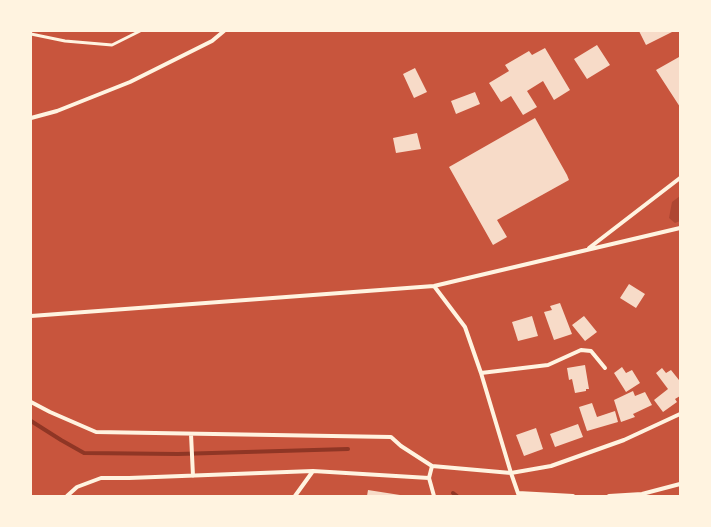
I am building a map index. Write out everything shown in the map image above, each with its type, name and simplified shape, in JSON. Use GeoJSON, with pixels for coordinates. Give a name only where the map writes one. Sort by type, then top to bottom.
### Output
{"type":"FeatureCollection","features":[{"type":"Feature","properties":{"kind":"street"},"geometry":{"type":"LineString","coordinates":[[31,118],[57,111],[130,82],[212,41],[224,31]]}},
{"type":"Feature","properties":{"kind":"street"},"geometry":{"type":"LineString","coordinates":[[587,249],[680,178]]}},
{"type":"Feature","properties":{"kind":"street"},"geometry":{"type":"LineString","coordinates":[[31,316],[434,286],[680,228]]}},
{"type":"Feature","properties":{"kind":"street"},"geometry":{"type":"LineString","coordinates":[[434,286],[466,327],[482,373],[511,473],[519,494],[573,496]]}},
{"type":"Feature","properties":{"kind":"street"},"geometry":{"type":"LineString","coordinates":[[482,373],[548,365],[581,350],[591,350],[605,368]]}},
{"type":"Feature","properties":{"kind":"street"},"geometry":{"type":"LineString","coordinates":[[31,402],[96,432],[391,437],[401,446],[432,466],[511,473],[551,466],[624,440],[680,414]]}},
{"type":"Feature","properties":{"kind":"street"},"geometry":{"type":"LineString","coordinates":[[191,434],[193,476]]}},
{"type":"Feature","properties":{"kind":"street"},"geometry":{"type":"LineString","coordinates":[[432,466],[429,478],[434,496]]}},
{"type":"Feature","properties":{"kind":"street"},"geometry":{"type":"LineString","coordinates":[[67,496],[78,487],[101,478],[313,471],[429,478]]}},
{"type":"Feature","properties":{"kind":"street"},"geometry":{"type":"LineString","coordinates":[[295,496],[313,471]]}},
{"type":"Feature","properties":{"kind":"street"},"geometry":{"type":"LineString","coordinates":[[609,496],[642,494],[680,484]]}},
{"type":"Feature","properties":{"kind":"lane"},"geometry":{"type":"LineString","coordinates":[[31,34],[65,41],[112,45],[140,31]]}},
{"type":"Feature","properties":{"kind":"shaded area"},"geometry":{"type":"Polygon","coordinates":[[[680,196],[680,221],[675,223],[669,218],[672,202],[680,196]]]}},
{"type":"Feature","properties":{"kind":"building"},"geometry":{"type":"Polygon","coordinates":[[[639,31],[674,31],[646,45],[639,31]]]}},
{"type":"Feature","properties":{"kind":"building"},"geometry":{"type":"Polygon","coordinates":[[[597,45],[610,65],[587,79],[574,59],[597,45]]]}},
{"type":"Feature","properties":{"kind":"building"},"geometry":{"type":"Polygon","coordinates":[[[545,48],[570,90],[554,100],[543,81],[527,91],[537,107],[523,115],[511,96],[501,102],[489,83],[509,71],[505,65],[529,51],[532,55],[545,48]]]}},
{"type":"Feature","properties":{"kind":"building"},"geometry":{"type":"Polygon","coordinates":[[[679,57],[680,59],[680,107],[656,70],[679,57]]]}},
{"type":"Feature","properties":{"kind":"building"},"geometry":{"type":"Polygon","coordinates":[[[415,68],[427,92],[414,98],[403,74],[415,68]]]}},
{"type":"Feature","properties":{"kind":"building"},"geometry":{"type":"Polygon","coordinates":[[[475,92],[480,104],[456,114],[451,101],[475,92]]]}},
{"type":"Feature","properties":{"kind":"building"},"geometry":{"type":"Polygon","coordinates":[[[535,118],[569,180],[497,220],[507,237],[493,245],[449,167],[535,118]]]}},
{"type":"Feature","properties":{"kind":"building"},"geometry":{"type":"Polygon","coordinates":[[[417,133],[421,149],[396,153],[393,138],[417,133]]]}},
{"type":"Feature","properties":{"kind":"building"},"geometry":{"type":"Polygon","coordinates":[[[629,284],[645,294],[636,308],[620,298],[629,284]]]}},
{"type":"Feature","properties":{"kind":"building"},"geometry":{"type":"Polygon","coordinates":[[[560,303],[572,334],[554,340],[544,312],[552,310],[550,306],[560,303]]]}},
{"type":"Feature","properties":{"kind":"building"},"geometry":{"type":"Polygon","coordinates":[[[532,316],[538,336],[518,341],[512,322],[532,316]]]}},
{"type":"Feature","properties":{"kind":"building"},"geometry":{"type":"Polygon","coordinates":[[[584,316],[597,332],[585,341],[572,325],[584,316]]]}},
{"type":"Feature","properties":{"kind":"building"},"geometry":{"type":"Polygon","coordinates":[[[585,365],[589,389],[575,393],[572,379],[569,380],[567,368],[585,365]]]}},
{"type":"Feature","properties":{"kind":"building"},"geometry":{"type":"Polygon","coordinates":[[[622,367],[626,373],[632,370],[640,383],[626,392],[614,373],[622,367]]]}},
{"type":"Feature","properties":{"kind":"building"},"geometry":{"type":"Polygon","coordinates":[[[662,368],[666,373],[671,370],[679,380],[680,379],[680,396],[675,399],[677,402],[663,412],[654,400],[668,389],[656,373],[662,368]]]}},
{"type":"Feature","properties":{"kind":"building"},"geometry":{"type":"Polygon","coordinates":[[[633,391],[635,396],[645,392],[652,405],[633,414],[635,417],[621,422],[614,400],[633,391]]]}},
{"type":"Feature","properties":{"kind":"building"},"geometry":{"type":"Polygon","coordinates":[[[592,403],[597,417],[615,411],[618,422],[587,431],[579,407],[592,403]]]}},
{"type":"Feature","properties":{"kind":"building"},"geometry":{"type":"Polygon","coordinates":[[[578,424],[583,437],[555,447],[550,434],[578,424]]]}},
{"type":"Feature","properties":{"kind":"building"},"geometry":{"type":"Polygon","coordinates":[[[536,428],[543,449],[524,456],[516,435],[536,428]]]}},
{"type":"Feature","properties":{"kind":"building"},"geometry":{"type":"Polygon","coordinates":[[[368,490],[400,495],[400,496],[367,496],[368,490]]]}},
{"type":"Feature","properties":{"kind":"waterway"},"geometry":{"type":"LineString","coordinates":[[31,421],[84,453],[178,454],[348,449]]}},
{"type":"Feature","properties":{"kind":"waterway"},"geometry":{"type":"LineString","coordinates":[[453,493],[457,496]]}}]}
